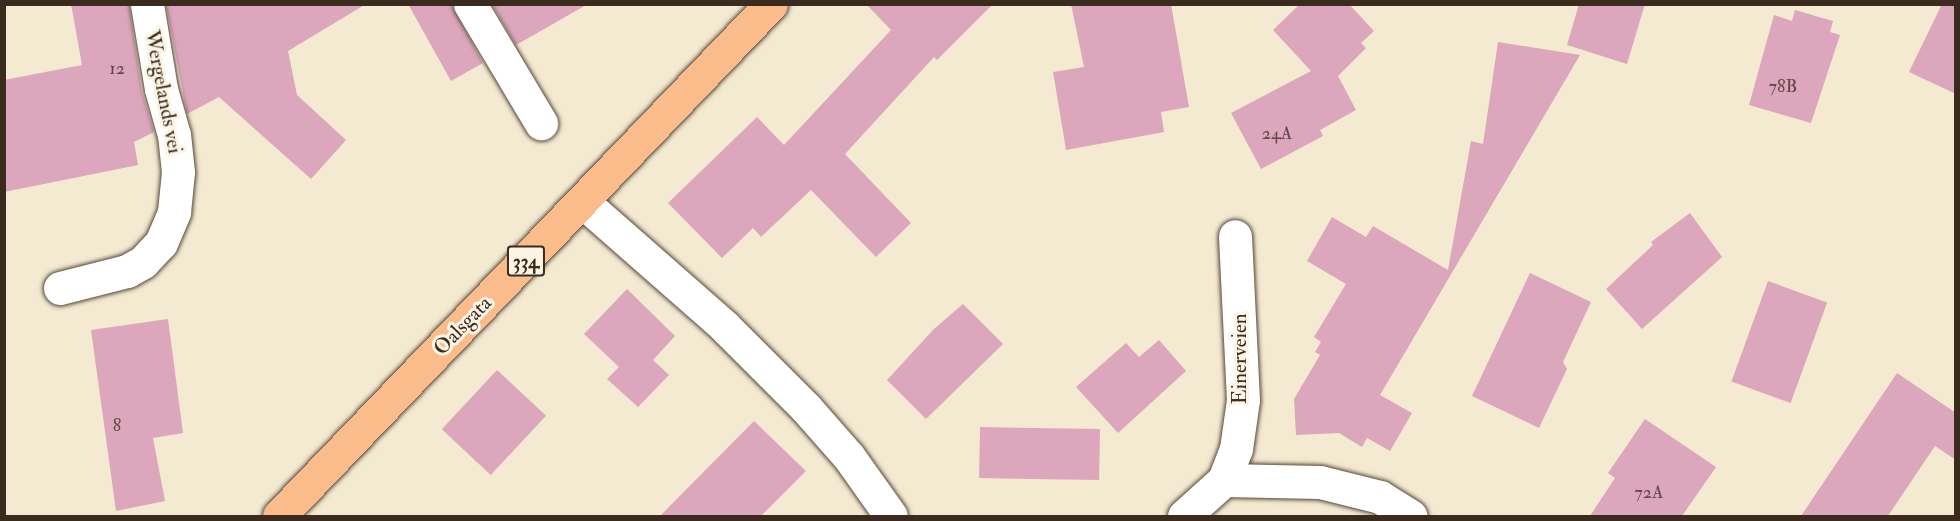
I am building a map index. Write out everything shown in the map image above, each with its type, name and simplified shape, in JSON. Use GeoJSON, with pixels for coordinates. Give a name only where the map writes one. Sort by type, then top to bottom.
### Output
{"type":"FeatureCollection","features":[{"type":"Feature","properties":{"kind":"main road","name":"Oalsgata"},"geometry":{"type":"LineString","coordinates":[[279,516],[583,202],[768,6]]}},
{"type":"Feature","properties":{"kind":"street","name":"Wergelands vei"},"geometry":{"type":"LineString","coordinates":[[60,288],[127,271],[143,262],[161,243],[174,212],[178,172],[174,135],[161,89],[147,4]]}},
{"type":"Feature","properties":{"kind":"street"},"geometry":{"type":"LineString","coordinates":[[470,4],[541,123]]}},
{"type":"Feature","properties":{"kind":"street"},"geometry":{"type":"LineString","coordinates":[[583,202],[724,326],[806,408],[849,457],[891,516]]}},
{"type":"Feature","properties":{"kind":"street","name":"Einerveien"},"geometry":{"type":"LineString","coordinates":[[1184,516],[1224,480],[1236,449],[1243,400],[1235,236]]}},
{"type":"Feature","properties":{"kind":"street"},"geometry":{"type":"LineString","coordinates":[[1224,480],[1320,482],[1380,497],[1410,516]]}},
{"type":"Feature","properties":{"kind":"building"},"geometry":{"type":"Polygon","coordinates":[[[71,4],[129,4],[142,92],[154,132],[134,142],[138,165],[4,192],[4,80],[82,65],[71,4]]]}},
{"type":"Feature","properties":{"kind":"building"},"geometry":{"type":"Polygon","coordinates":[[[166,4],[366,4],[288,51],[297,95],[346,140],[311,179],[219,97],[187,114],[166,4]]]}},
{"type":"Feature","properties":{"kind":"building"},"geometry":{"type":"Polygon","coordinates":[[[408,4],[451,4],[483,63],[451,81],[408,4]]]}},
{"type":"Feature","properties":{"kind":"building"},"geometry":{"type":"Polygon","coordinates":[[[492,4],[588,4],[516,45],[492,4]]]}},
{"type":"Feature","properties":{"kind":"building"},"geometry":{"type":"Polygon","coordinates":[[[866,4],[993,4],[937,60],[934,57],[845,154],[911,223],[876,257],[811,190],[761,237],[753,228],[722,258],[668,203],[757,117],[784,145],[891,30],[866,4]]]}},
{"type":"Feature","properties":{"kind":"building"},"geometry":{"type":"Polygon","coordinates":[[[1071,4],[1171,4],[1189,107],[1161,112],[1164,132],[1066,150],[1053,72],[1084,67],[1071,4]]]}},
{"type":"Feature","properties":{"kind":"building"},"geometry":{"type":"Polygon","coordinates":[[[1300,4],[1349,4],[1374,31],[1361,43],[1366,48],[1338,76],[1356,110],[1320,130],[1323,136],[1261,169],[1231,113],[1311,71],[1273,30],[1300,4]]]}},
{"type":"Feature","properties":{"kind":"building"},"geometry":{"type":"Polygon","coordinates":[[[1579,4],[1645,4],[1627,64],[1567,45],[1579,4]]]}},
{"type":"Feature","properties":{"kind":"building"},"geometry":{"type":"Polygon","coordinates":[[[1942,4],[1956,4],[1956,94],[1909,72],[1942,4]]]}},
{"type":"Feature","properties":{"kind":"building"},"geometry":{"type":"Polygon","coordinates":[[[1795,10],[1833,21],[1830,32],[1840,35],[1811,123],[1749,105],[1774,15],[1792,21],[1795,10]]]}},
{"type":"Feature","properties":{"kind":"building"},"geometry":{"type":"Polygon","coordinates":[[[1498,42],[1580,55],[1380,395],[1412,413],[1390,451],[1367,438],[1362,447],[1339,433],[1296,435],[1294,399],[1320,355],[1315,352],[1321,342],[1314,337],[1346,284],[1307,261],[1332,217],[1366,237],[1373,226],[1448,270],[1471,141],[1483,144],[1498,42]]]}},
{"type":"Feature","properties":{"kind":"building"},"geometry":{"type":"Polygon","coordinates":[[[1690,213],[1722,257],[1642,329],[1606,289],[1653,245],[1651,242],[1690,213]]]}},
{"type":"Feature","properties":{"kind":"building"},"geometry":{"type":"Polygon","coordinates":[[[1530,273],[1591,302],[1563,362],[1567,369],[1539,428],[1472,396],[1530,273]]]}},
{"type":"Feature","properties":{"kind":"building"},"geometry":{"type":"Polygon","coordinates":[[[1768,281],[1827,303],[1791,403],[1731,382],[1768,281]]]}},
{"type":"Feature","properties":{"kind":"building"},"geometry":{"type":"Polygon","coordinates":[[[627,289],[675,336],[653,360],[669,375],[638,407],[607,379],[619,367],[584,334],[627,289]]]}},
{"type":"Feature","properties":{"kind":"building"},"geometry":{"type":"Polygon","coordinates":[[[963,304],[1003,344],[926,419],[887,380],[934,329],[963,304]]]}},
{"type":"Feature","properties":{"kind":"building"},"geometry":{"type":"Polygon","coordinates":[[[168,319],[183,433],[153,438],[165,501],[116,511],[91,330],[168,319]]]}},
{"type":"Feature","properties":{"kind":"building"},"geometry":{"type":"Polygon","coordinates":[[[1159,340],[1186,371],[1118,433],[1076,387],[1126,343],[1139,357],[1159,340]]]}},
{"type":"Feature","properties":{"kind":"building"},"geometry":{"type":"Polygon","coordinates":[[[497,370],[546,416],[491,475],[442,429],[497,370]]]}},
{"type":"Feature","properties":{"kind":"building"},"geometry":{"type":"Polygon","coordinates":[[[1897,373],[1956,413],[1956,460],[1935,446],[1888,516],[1801,516],[1897,373]]]}},
{"type":"Feature","properties":{"kind":"building"},"geometry":{"type":"Polygon","coordinates":[[[1645,419],[1716,467],[1682,516],[1590,516],[1615,478],[1608,473],[1645,419]]]}},
{"type":"Feature","properties":{"kind":"building"},"geometry":{"type":"Polygon","coordinates":[[[754,421],[806,471],[761,516],[660,516],[754,421]]]}},
{"type":"Feature","properties":{"kind":"building"},"geometry":{"type":"Polygon","coordinates":[[[980,427],[1100,429],[1099,480],[979,478],[980,427]]]}}]}
